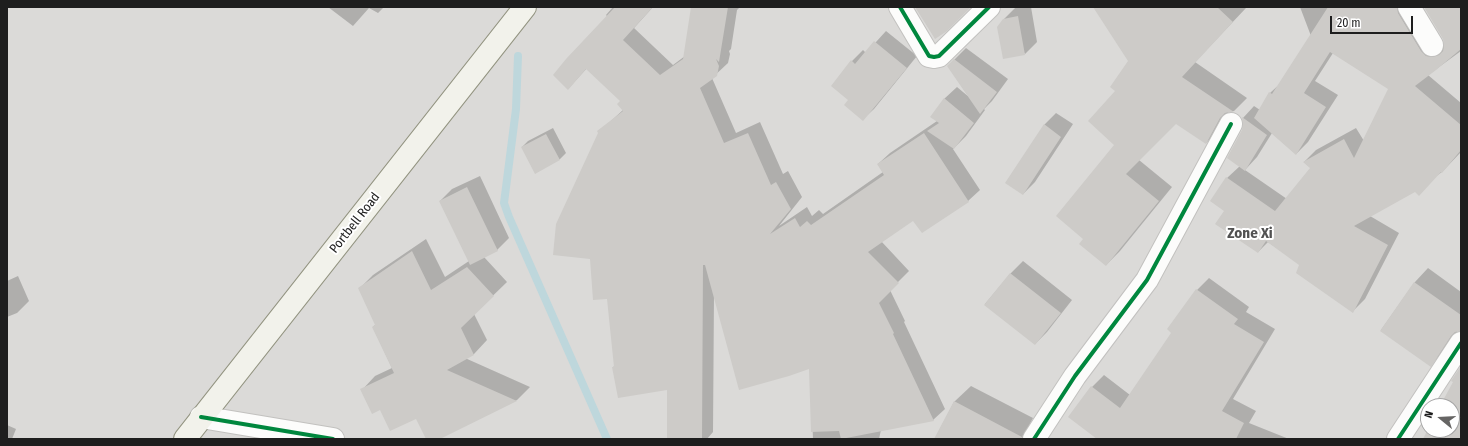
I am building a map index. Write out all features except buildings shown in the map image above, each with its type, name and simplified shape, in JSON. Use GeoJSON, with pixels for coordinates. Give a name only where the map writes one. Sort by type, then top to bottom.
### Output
{"type":"FeatureCollection","features":[{"type":"Feature","properties":{"kind":"main road","name":"Portbell Road"},"geometry":{"type":"LineString","coordinates":[[185,439],[525,7]]}},
{"type":"Feature","properties":{"kind":"street"},"geometry":{"type":"LineString","coordinates":[[900,7],[929,56],[934,57],[940,56],[989,7]]}},
{"type":"Feature","properties":{"kind":"street"},"geometry":{"type":"LineString","coordinates":[[1409,7],[1432,46]]}},
{"type":"Feature","properties":{"kind":"street"},"geometry":{"type":"LineString","coordinates":[[1034,439],[1075,376],[1146,280],[1231,124]]}},
{"type":"Feature","properties":{"kind":"street"},"geometry":{"type":"LineString","coordinates":[[1398,439],[1461,344]]}},
{"type":"Feature","properties":{"kind":"street"},"geometry":{"type":"LineString","coordinates":[[201,417],[333,439]]}},
{"type":"Feature","properties":{"kind":"shaded area"},"geometry":{"type":"Polygon","coordinates":[[[7,7],[1461,7],[1461,439],[7,439],[7,7]]]}},
{"type":"Feature","properties":{"kind":"waterway"},"geometry":{"type":"LineString","coordinates":[[518,56],[516,109],[504,203],[607,439]]}},
{"type":"Feature","properties":{"kind":"cycle path"},"geometry":{"type":"LineString","coordinates":[[900,7],[929,56],[934,57],[939,56],[989,7]]}},
{"type":"Feature","properties":{"kind":"cycle path"},"geometry":{"type":"LineString","coordinates":[[1034,439],[1075,376],[1147,280],[1231,124]]}},
{"type":"Feature","properties":{"kind":"cycle path"},"geometry":{"type":"LineString","coordinates":[[1398,439],[1461,343]]}},
{"type":"Feature","properties":{"kind":"cycle path"},"geometry":{"type":"LineString","coordinates":[[201,417],[333,439]]}},
{"type":"Feature","properties":{"kind":"district","name":"Zone Xi"},"geometry":{"type":"Point","coordinates":[1250,234]}}]}
